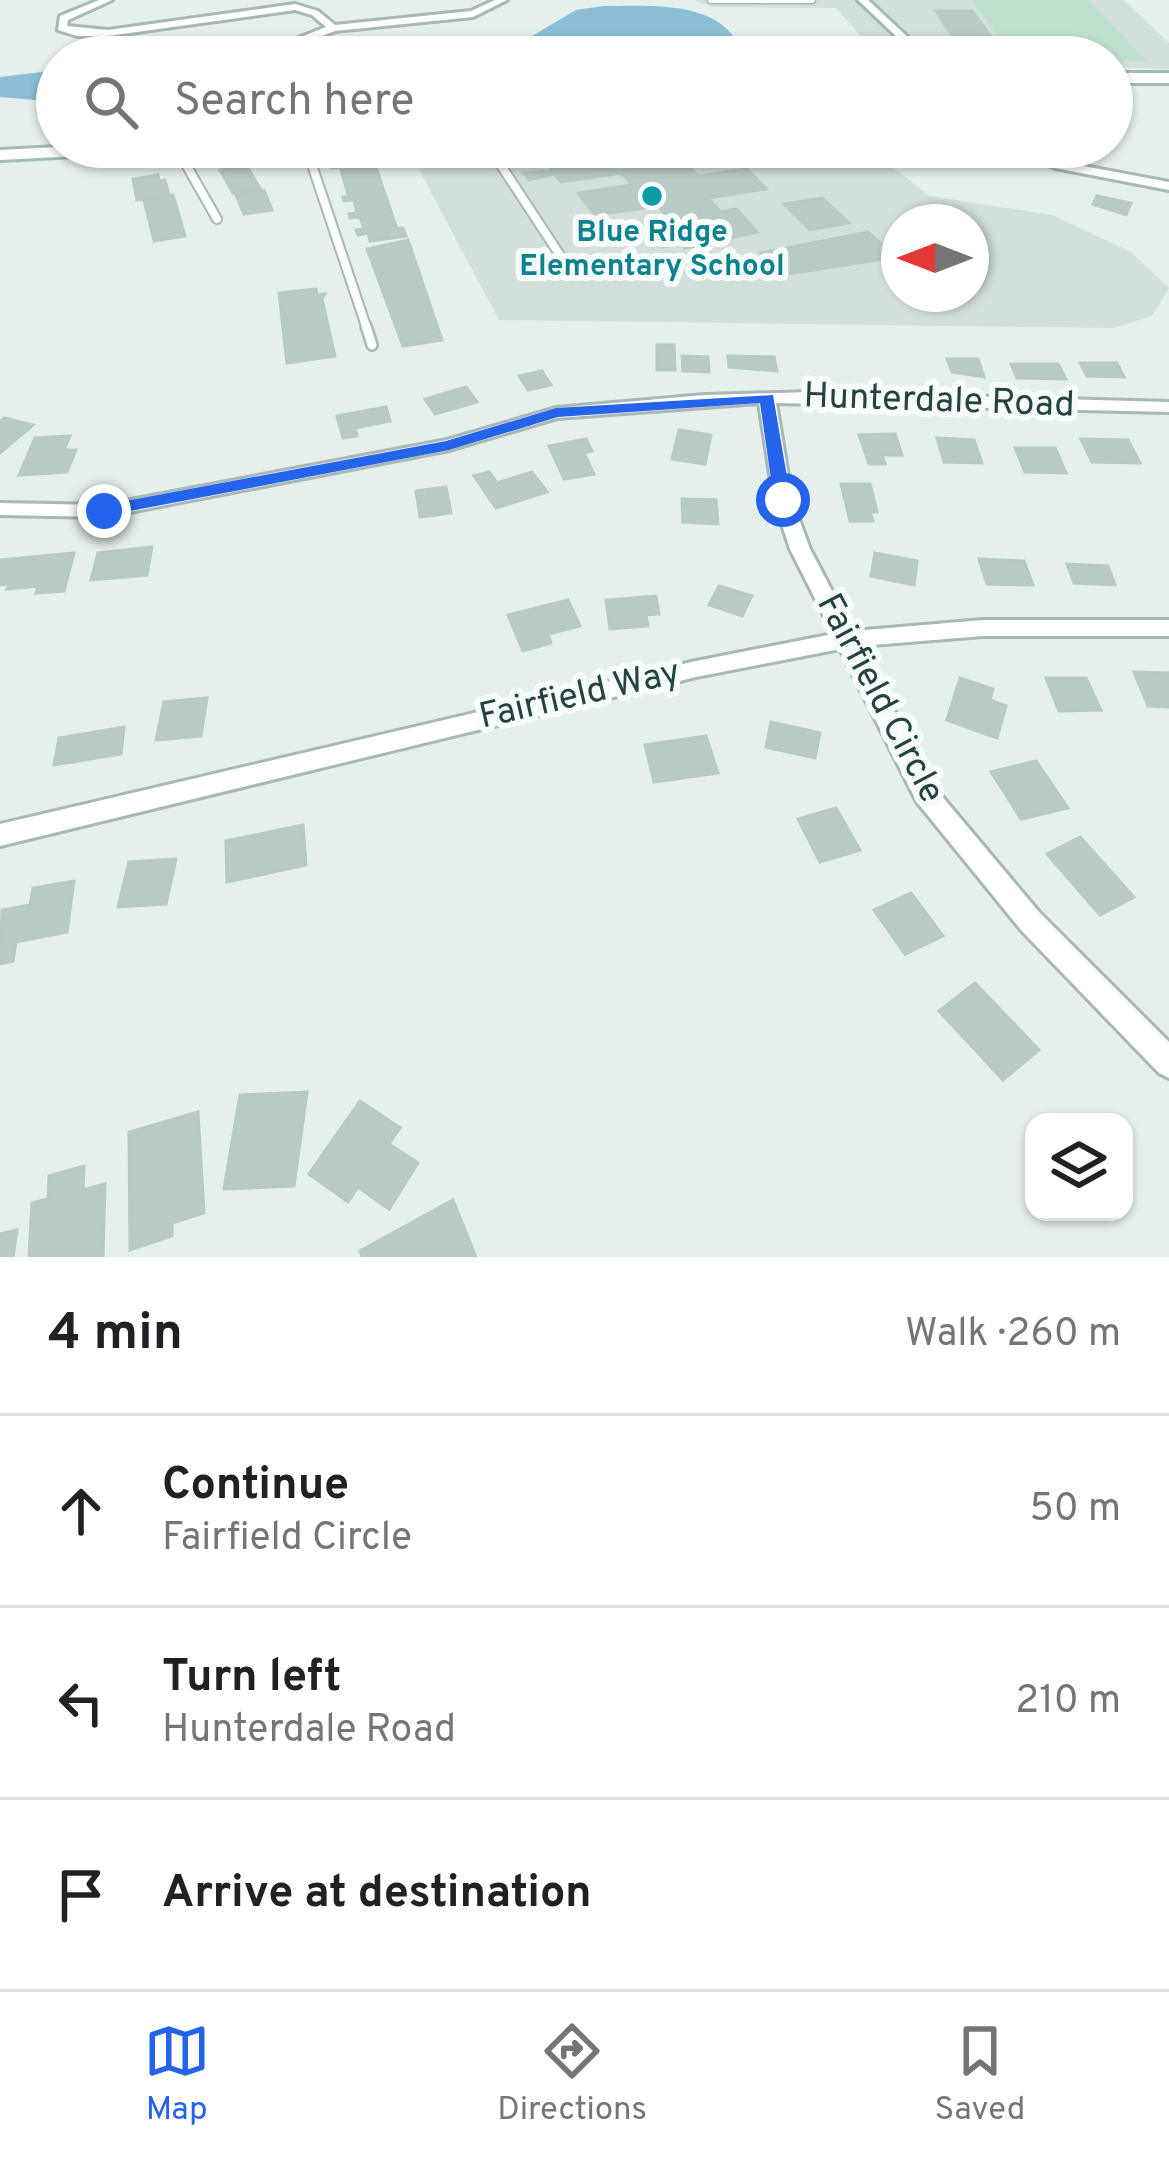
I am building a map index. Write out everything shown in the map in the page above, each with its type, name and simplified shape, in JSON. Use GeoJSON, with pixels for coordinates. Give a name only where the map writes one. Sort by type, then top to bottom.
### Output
{"type":"FeatureCollection","features":[{"type":"Feature","properties":{"kind":"street"},"geometry":{"type":"LineString","coordinates":[[106,0],[64,18],[62,28],[107,33],[295,7],[315,13],[333,28]]}},
{"type":"Feature","properties":{"kind":"street"},"geometry":{"type":"LineString","coordinates":[[311,36],[333,28],[473,14],[502,0]]}},
{"type":"Feature","properties":{"kind":"street"},"geometry":{"type":"LineString","coordinates":[[863,0],[902,36]]}},
{"type":"Feature","properties":{"kind":"street"},"geometry":{"type":"LineString","coordinates":[[1133,78],[1169,78]]}},
{"type":"Feature","properties":{"kind":"street"},"geometry":{"type":"LineString","coordinates":[[0,155],[36,153]]}},
{"type":"Feature","properties":{"kind":"street"},"geometry":{"type":"LineString","coordinates":[[1075,168],[1169,186]]}},
{"type":"Feature","properties":{"kind":"street","name":"Hunterdale Road"},"geometry":{"type":"LineString","coordinates":[[0,509],[104,511],[449,445],[556,412],[767,398],[1169,407]]}},
{"type":"Feature","properties":{"kind":"street","name":"Fairfield Circle"},"geometry":{"type":"LineString","coordinates":[[767,398],[783,500],[808,566],[926,795],[1030,921],[1169,1063]]}},
{"type":"Feature","properties":{"kind":"street","name":"Fairfield Way"},"geometry":{"type":"LineString","coordinates":[[0,835],[696,668],[849,639],[983,628],[1169,628]]}},
{"type":"Feature","properties":{"kind":"lane"},"geometry":{"type":"LineString","coordinates":[[711,0],[812,0]]}},
{"type":"Feature","properties":{"kind":"lane"},"geometry":{"type":"LineString","coordinates":[[188,168],[217,219]]}},
{"type":"Feature","properties":{"kind":"lane"},"geometry":{"type":"LineString","coordinates":[[313,168],[372,345]]}},
{"type":"Feature","properties":{"kind":"lane"},"geometry":{"type":"LineString","coordinates":[[503,168],[571,272]]}},
{"type":"Feature","properties":{"kind":"shaded area"},"geometry":{"type":"Polygon","coordinates":[[[694,0],[1124,0],[1169,43],[1169,69],[1133,68],[1133,36],[861,36],[836,8],[712,7],[694,0]]]}},
{"type":"Feature","properties":{"kind":"shaded area"},"geometry":{"type":"Polygon","coordinates":[[[418,168],[894,168],[929,196],[981,204],[881,204],[881,312],[989,312],[989,205],[1052,215],[1131,252],[1169,288],[1152,316],[1113,328],[499,320],[418,168]]]}},
{"type":"Feature","properties":{"kind":"green space"},"geometry":{"type":"Polygon","coordinates":[[[972,0],[1088,0],[1123,36],[999,36],[972,0]]]}},
{"type":"Feature","properties":{"kind":"green space"},"geometry":{"type":"Polygon","coordinates":[[[1133,47],[1147,61],[1133,61],[1133,47]]]}},
{"type":"Feature","properties":{"kind":"water"},"geometry":{"type":"Polygon","coordinates":[[[604,6],[680,9],[715,20],[732,36],[532,36],[576,10],[604,6]]]}},
{"type":"Feature","properties":{"kind":"water"},"geometry":{"type":"Polygon","coordinates":[[[36,73],[36,100],[0,97],[0,77],[36,73]]]}},
{"type":"Feature","properties":{"kind":"building"},"geometry":{"type":"Polygon","coordinates":[[[936,11],[972,11],[991,36],[952,36],[936,11]]]}},
{"type":"Feature","properties":{"kind":"building"},"geometry":{"type":"Polygon","coordinates":[[[248,168],[260,188],[233,193],[220,170],[248,168]]]}},
{"type":"Feature","properties":{"kind":"building"},"geometry":{"type":"Polygon","coordinates":[[[340,168],[376,168],[397,229],[403,228],[406,236],[370,241],[368,233],[358,235],[356,230],[364,229],[360,217],[350,218],[349,214],[357,213],[354,200],[344,201],[343,197],[349,197],[340,168]]]}},
{"type":"Feature","properties":{"kind":"building","name":"Blue Ridge Elementary School"},"geometry":{"type":"Polygon","coordinates":[[[551,168],[691,168],[698,176],[747,169],[766,189],[708,198],[721,212],[736,209],[757,232],[685,248],[681,244],[663,247],[656,239],[666,237],[653,222],[669,219],[658,206],[595,215],[578,193],[632,185],[622,173],[561,182],[554,174],[529,180],[524,173],[553,171],[551,168]]]}},
{"type":"Feature","properties":{"kind":"building"},"geometry":{"type":"Polygon","coordinates":[[[158,175],[159,181],[165,180],[169,195],[137,200],[133,179],[158,175]]]}},
{"type":"Feature","properties":{"kind":"building"},"geometry":{"type":"Polygon","coordinates":[[[264,190],[272,210],[244,214],[236,195],[264,190]]]}},
{"type":"Feature","properties":{"kind":"building"},"geometry":{"type":"Polygon","coordinates":[[[173,195],[185,236],[154,241],[144,200],[173,195]]]}},
{"type":"Feature","properties":{"kind":"building"},"geometry":{"type":"Polygon","coordinates":[[[1097,196],[1131,203],[1126,215],[1093,204],[1097,196]]]}},
{"type":"Feature","properties":{"kind":"building"},"geometry":{"type":"Polygon","coordinates":[[[822,198],[849,223],[810,230],[784,204],[822,198]]]}},
{"type":"Feature","properties":{"kind":"building"},"geometry":{"type":"Polygon","coordinates":[[[868,232],[881,244],[881,259],[782,275],[761,253],[868,232]]]}},
{"type":"Feature","properties":{"kind":"building"},"geometry":{"type":"Polygon","coordinates":[[[408,240],[442,340],[403,346],[367,249],[408,240]]]}},
{"type":"Feature","properties":{"kind":"building"},"geometry":{"type":"Polygon","coordinates":[[[316,289],[317,295],[325,294],[322,299],[335,356],[287,363],[279,293],[316,289]]]}},
{"type":"Feature","properties":{"kind":"building"},"geometry":{"type":"Polygon","coordinates":[[[657,345],[674,345],[675,370],[657,370],[657,345]]]}},
{"type":"Feature","properties":{"kind":"building"},"geometry":{"type":"Polygon","coordinates":[[[682,356],[708,357],[709,372],[683,371],[682,356]]]}},
{"type":"Feature","properties":{"kind":"building"},"geometry":{"type":"Polygon","coordinates":[[[728,356],[774,357],[777,371],[729,367],[728,356]]]}},
{"type":"Feature","properties":{"kind":"building"},"geometry":{"type":"Polygon","coordinates":[[[947,359],[978,359],[984,377],[952,372],[947,359]]]}},
{"type":"Feature","properties":{"kind":"building"},"geometry":{"type":"Polygon","coordinates":[[[1080,363],[1117,363],[1124,377],[1087,376],[1080,363]]]}},
{"type":"Feature","properties":{"kind":"building"},"geometry":{"type":"Polygon","coordinates":[[[1011,364],[1058,364],[1066,379],[1017,378],[1011,364]]]}},
{"type":"Feature","properties":{"kind":"building"},"geometry":{"type":"Polygon","coordinates":[[[542,371],[551,385],[528,390],[519,376],[542,371]]]}},
{"type":"Feature","properties":{"kind":"building"},"geometry":{"type":"Polygon","coordinates":[[[466,387],[477,402],[435,414],[425,399],[466,387]]]}},
{"type":"Feature","properties":{"kind":"building"},"geometry":{"type":"Polygon","coordinates":[[[386,407],[390,421],[355,428],[357,436],[343,438],[337,416],[386,407]]]}},
{"type":"Feature","properties":{"kind":"building"},"geometry":{"type":"Polygon","coordinates":[[[4,418],[33,425],[0,453],[0,422],[4,418]]]}},
{"type":"Feature","properties":{"kind":"building"},"geometry":{"type":"Polygon","coordinates":[[[679,430],[711,435],[705,464],[672,459],[679,430]]]}},
{"type":"Feature","properties":{"kind":"building"},"geometry":{"type":"Polygon","coordinates":[[[895,434],[902,455],[882,455],[885,464],[869,464],[859,435],[895,434]]]}},
{"type":"Feature","properties":{"kind":"building"},"geometry":{"type":"Polygon","coordinates":[[[70,436],[64,450],[76,450],[67,472],[19,475],[35,438],[70,436]]]}},
{"type":"Feature","properties":{"kind":"building"},"geometry":{"type":"Polygon","coordinates":[[[937,438],[974,440],[982,463],[944,462],[937,438]]]}},
{"type":"Feature","properties":{"kind":"building"},"geometry":{"type":"Polygon","coordinates":[[[586,439],[592,451],[584,453],[594,474],[564,479],[549,446],[586,439]]]}},
{"type":"Feature","properties":{"kind":"building"},"geometry":{"type":"Polygon","coordinates":[[[1081,439],[1128,440],[1140,463],[1092,462],[1081,439]]]}},
{"type":"Feature","properties":{"kind":"building"},"geometry":{"type":"Polygon","coordinates":[[[1015,448],[1055,448],[1066,473],[1025,472],[1015,448]]]}},
{"type":"Feature","properties":{"kind":"building"},"geometry":{"type":"Polygon","coordinates":[[[489,472],[497,483],[532,472],[547,492],[496,508],[474,476],[489,472]]]}},
{"type":"Feature","properties":{"kind":"building"},"geometry":{"type":"Polygon","coordinates":[[[841,484],[870,484],[877,512],[870,512],[873,521],[850,521],[841,484]]]}},
{"type":"Feature","properties":{"kind":"building"},"geometry":{"type":"Polygon","coordinates":[[[446,487],[451,513],[420,517],[416,491],[446,487]]]}},
{"type":"Feature","properties":{"kind":"building"},"geometry":{"type":"Polygon","coordinates":[[[682,499],[716,500],[718,524],[683,522],[682,499]]]}},
{"type":"Feature","properties":{"kind":"building"},"geometry":{"type":"Polygon","coordinates":[[[152,547],[147,575],[91,580],[98,553],[152,547]]]}},
{"type":"Feature","properties":{"kind":"building"},"geometry":{"type":"Polygon","coordinates":[[[74,553],[64,591],[36,593],[38,586],[7,589],[9,584],[0,585],[0,560],[74,553]]]}},
{"type":"Feature","properties":{"kind":"building"},"geometry":{"type":"Polygon","coordinates":[[[875,553],[917,561],[914,585],[871,576],[875,553]]]}},
{"type":"Feature","properties":{"kind":"building"},"geometry":{"type":"Polygon","coordinates":[[[979,559],[1024,561],[1033,585],[987,584],[979,559]]]}},
{"type":"Feature","properties":{"kind":"building"},"geometry":{"type":"Polygon","coordinates":[[[1067,564],[1108,566],[1115,585],[1074,583],[1067,564]]]}},
{"type":"Feature","properties":{"kind":"building"},"geometry":{"type":"Polygon","coordinates":[[[719,586],[752,596],[742,616],[709,605],[719,586]]]}},
{"type":"Feature","properties":{"kind":"building"},"geometry":{"type":"Polygon","coordinates":[[[656,596],[659,614],[646,615],[648,626],[610,629],[606,600],[656,596]]]}},
{"type":"Feature","properties":{"kind":"building"},"geometry":{"type":"Polygon","coordinates":[[[568,600],[580,626],[548,634],[551,643],[523,651],[508,615],[568,600]]]}},
{"type":"Feature","properties":{"kind":"building"},"geometry":{"type":"Polygon","coordinates":[[[1134,672],[1169,673],[1169,707],[1148,706],[1134,672]]]}},
{"type":"Feature","properties":{"kind":"building"},"geometry":{"type":"Polygon","coordinates":[[[960,678],[993,689],[990,700],[1006,706],[997,738],[947,720],[960,678]]]}},
{"type":"Feature","properties":{"kind":"building"},"geometry":{"type":"Polygon","coordinates":[[[1046,678],[1086,678],[1101,710],[1059,711],[1046,678]]]}},
{"type":"Feature","properties":{"kind":"building"},"geometry":{"type":"Polygon","coordinates":[[[207,698],[201,736],[156,740],[164,702],[207,698]]]}},
{"type":"Feature","properties":{"kind":"building"},"geometry":{"type":"Polygon","coordinates":[[[771,722],[820,733],[815,758],[766,747],[771,722]]]}},
{"type":"Feature","properties":{"kind":"building"},"geometry":{"type":"Polygon","coordinates":[[[124,727],[121,754],[54,765],[59,738],[124,727]]]}},
{"type":"Feature","properties":{"kind":"building"},"geometry":{"type":"Polygon","coordinates":[[[706,736],[718,773],[654,782],[645,745],[706,736]]]}},
{"type":"Feature","properties":{"kind":"building"},"geometry":{"type":"Polygon","coordinates":[[[1036,761],[1068,808],[1021,819],[991,772],[1036,761]]]}},
{"type":"Feature","properties":{"kind":"building"},"geometry":{"type":"Polygon","coordinates":[[[836,808],[860,850],[820,862],[798,819],[836,808]]]}},
{"type":"Feature","properties":{"kind":"building"},"geometry":{"type":"Polygon","coordinates":[[[303,825],[306,865],[227,882],[226,841],[303,825]]]}},
{"type":"Feature","properties":{"kind":"building"},"geometry":{"type":"Polygon","coordinates":[[[1080,837],[1134,897],[1100,915],[1047,854],[1080,837]]]}},
{"type":"Feature","properties":{"kind":"building"},"geometry":{"type":"Polygon","coordinates":[[[176,859],[166,904],[118,907],[129,862],[176,859]]]}},
{"type":"Feature","properties":{"kind":"building"},"geometry":{"type":"Polygon","coordinates":[[[74,881],[67,932],[16,942],[13,961],[0,964],[2,910],[30,905],[33,888],[74,881]]]}},
{"type":"Feature","properties":{"kind":"building"},"geometry":{"type":"Polygon","coordinates":[[[911,893],[943,936],[905,954],[874,910],[911,893]]]}},
{"type":"Feature","properties":{"kind":"building"},"geometry":{"type":"Polygon","coordinates":[[[975,983],[1039,1050],[1003,1080],[939,1011],[975,983]]]}},
{"type":"Feature","properties":{"kind":"building"},"geometry":{"type":"Polygon","coordinates":[[[307,1092],[294,1186],[224,1189],[240,1095],[307,1092]]]}},
{"type":"Feature","properties":{"kind":"building"},"geometry":{"type":"Polygon","coordinates":[[[360,1101],[400,1128],[389,1144],[418,1163],[389,1209],[358,1187],[348,1202],[309,1174],[360,1101]]]}},
{"type":"Feature","properties":{"kind":"building"},"geometry":{"type":"Polygon","coordinates":[[[198,1112],[204,1213],[172,1223],[172,1236],[130,1250],[129,1132],[198,1112]]]}},
{"type":"Feature","properties":{"kind":"building"},"geometry":{"type":"Polygon","coordinates":[[[84,1166],[83,1190],[105,1184],[103,1257],[29,1257],[32,1203],[48,1199],[49,1176],[84,1166]]]}},
{"type":"Feature","properties":{"kind":"building"},"geometry":{"type":"Polygon","coordinates":[[[453,1200],[476,1257],[362,1257],[360,1251],[453,1200]]]}},
{"type":"Feature","properties":{"kind":"building"},"geometry":{"type":"Polygon","coordinates":[[[17,1230],[13,1257],[0,1257],[0,1234],[17,1230]]]}},
{"type":"Feature","properties":{"kind":"place","name":"Blue Ridge Elementary School"},"geometry":{"type":"Point","coordinates":[652,196]}},
{"type":"Feature","properties":{"kind":"route"},"geometry":{"type":"LineString","coordinates":[[104,511],[449,445],[556,412],[767,398],[783,500]]}}]}
